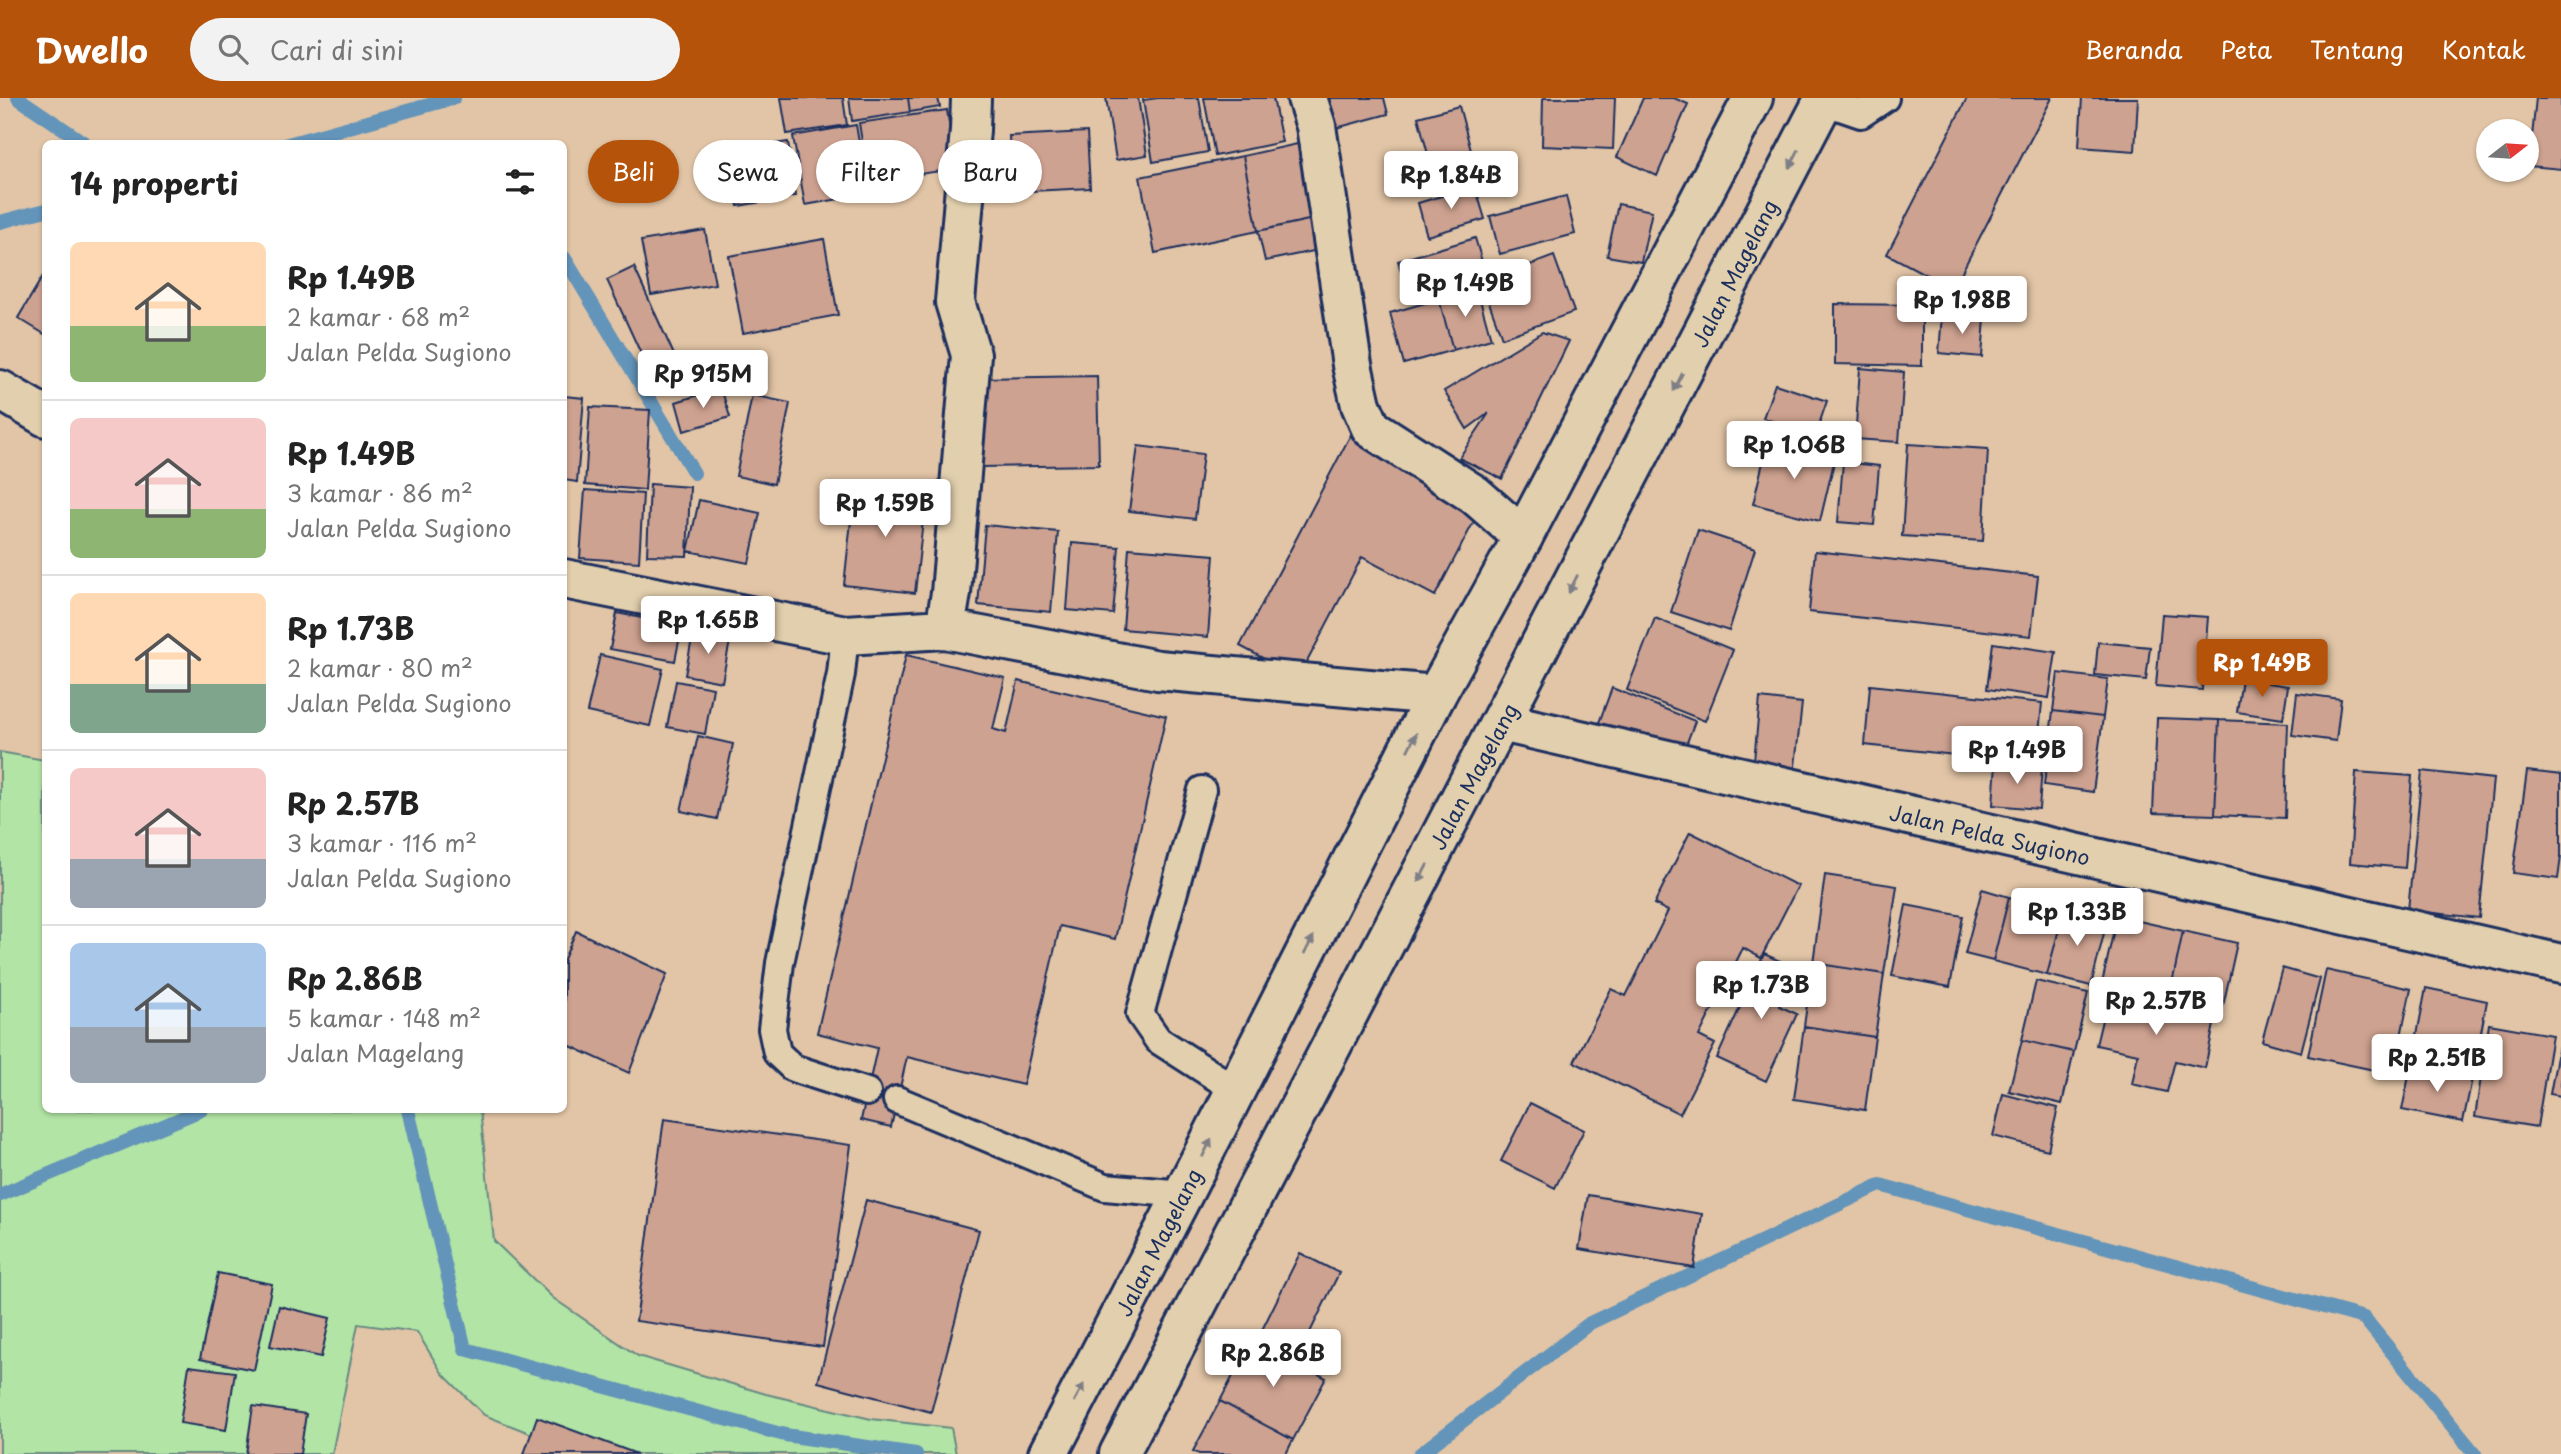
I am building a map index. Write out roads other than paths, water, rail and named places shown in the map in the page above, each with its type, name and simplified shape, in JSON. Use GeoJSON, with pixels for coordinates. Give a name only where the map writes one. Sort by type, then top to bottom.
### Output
{"type":"FeatureCollection","features":[{"type":"Feature","properties":{"kind":"main road"},"geometry":{"type":"LineString","coordinates":[[945,629],[951,593],[971,355],[955,302],[971,98]]}},
{"type":"Feature","properties":{"kind":"main road"},"geometry":{"type":"LineString","coordinates":[[1307,98],[1316,126],[1352,365],[1361,405],[1371,428],[1475,495],[1523,537]]}},
{"type":"Feature","properties":{"kind":"main road","name":"Jalan Magelang"},"geometry":{"type":"LineString","coordinates":[[1048,1454],[1436,695],[1523,537],[1753,98]]}},
{"type":"Feature","properties":{"kind":"main road","name":"Jalan Magelang"},"geometry":{"type":"LineString","coordinates":[[1119,1454],[1824,100]]}},
{"type":"Feature","properties":{"kind":"main road"},"geometry":{"type":"LineString","coordinates":[[0,390],[42,415]]}},
{"type":"Feature","properties":{"kind":"main road"},"geometry":{"type":"LineString","coordinates":[[567,580],[845,635],[945,629],[1158,670],[1436,695]]}},
{"type":"Feature","properties":{"kind":"main road","name":"Jalan Pelda Sugiono"},"geometry":{"type":"LineString","coordinates":[[1501,722],[2561,964]]}},
{"type":"Feature","properties":{"kind":"lane"},"geometry":{"type":"LineString","coordinates":[[1824,100],[1861,114],[1885,98]]}},
{"type":"Feature","properties":{"kind":"lane"},"geometry":{"type":"LineString","coordinates":[[845,635],[841,674],[780,963],[772,1029],[777,1054],[793,1068],[867,1091]]}},
{"type":"Feature","properties":{"kind":"lane"},"geometry":{"type":"LineString","coordinates":[[1202,790],[1140,1014],[1158,1040],[1236,1090]]}},
{"type":"Feature","properties":{"kind":"lane"},"geometry":{"type":"LineString","coordinates":[[897,1100],[1105,1187],[1183,1194]]}},
{"type":"Feature","properties":{"kind":"waterway"},"geometry":{"type":"LineString","coordinates":[[18,98],[80,140]]}},
{"type":"Feature","properties":{"kind":"waterway"},"geometry":{"type":"LineString","coordinates":[[302,140],[454,98]]}},
{"type":"Feature","properties":{"kind":"waterway"},"geometry":{"type":"LineString","coordinates":[[0,222],[42,211]]}},
{"type":"Feature","properties":{"kind":"waterway"},"geometry":{"type":"LineString","coordinates":[[567,262],[694,473]]}},
{"type":"Feature","properties":{"kind":"waterway"},"geometry":{"type":"LineString","coordinates":[[0,1195],[194,1113]]}},
{"type":"Feature","properties":{"kind":"waterway"},"geometry":{"type":"LineString","coordinates":[[409,1113],[465,1349],[785,1435],[916,1454]]}},
{"type":"Feature","properties":{"kind":"waterway"},"geometry":{"type":"LineString","coordinates":[[1420,1454],[1590,1323],[1880,1185],[2364,1318],[2475,1454]]}}]}
